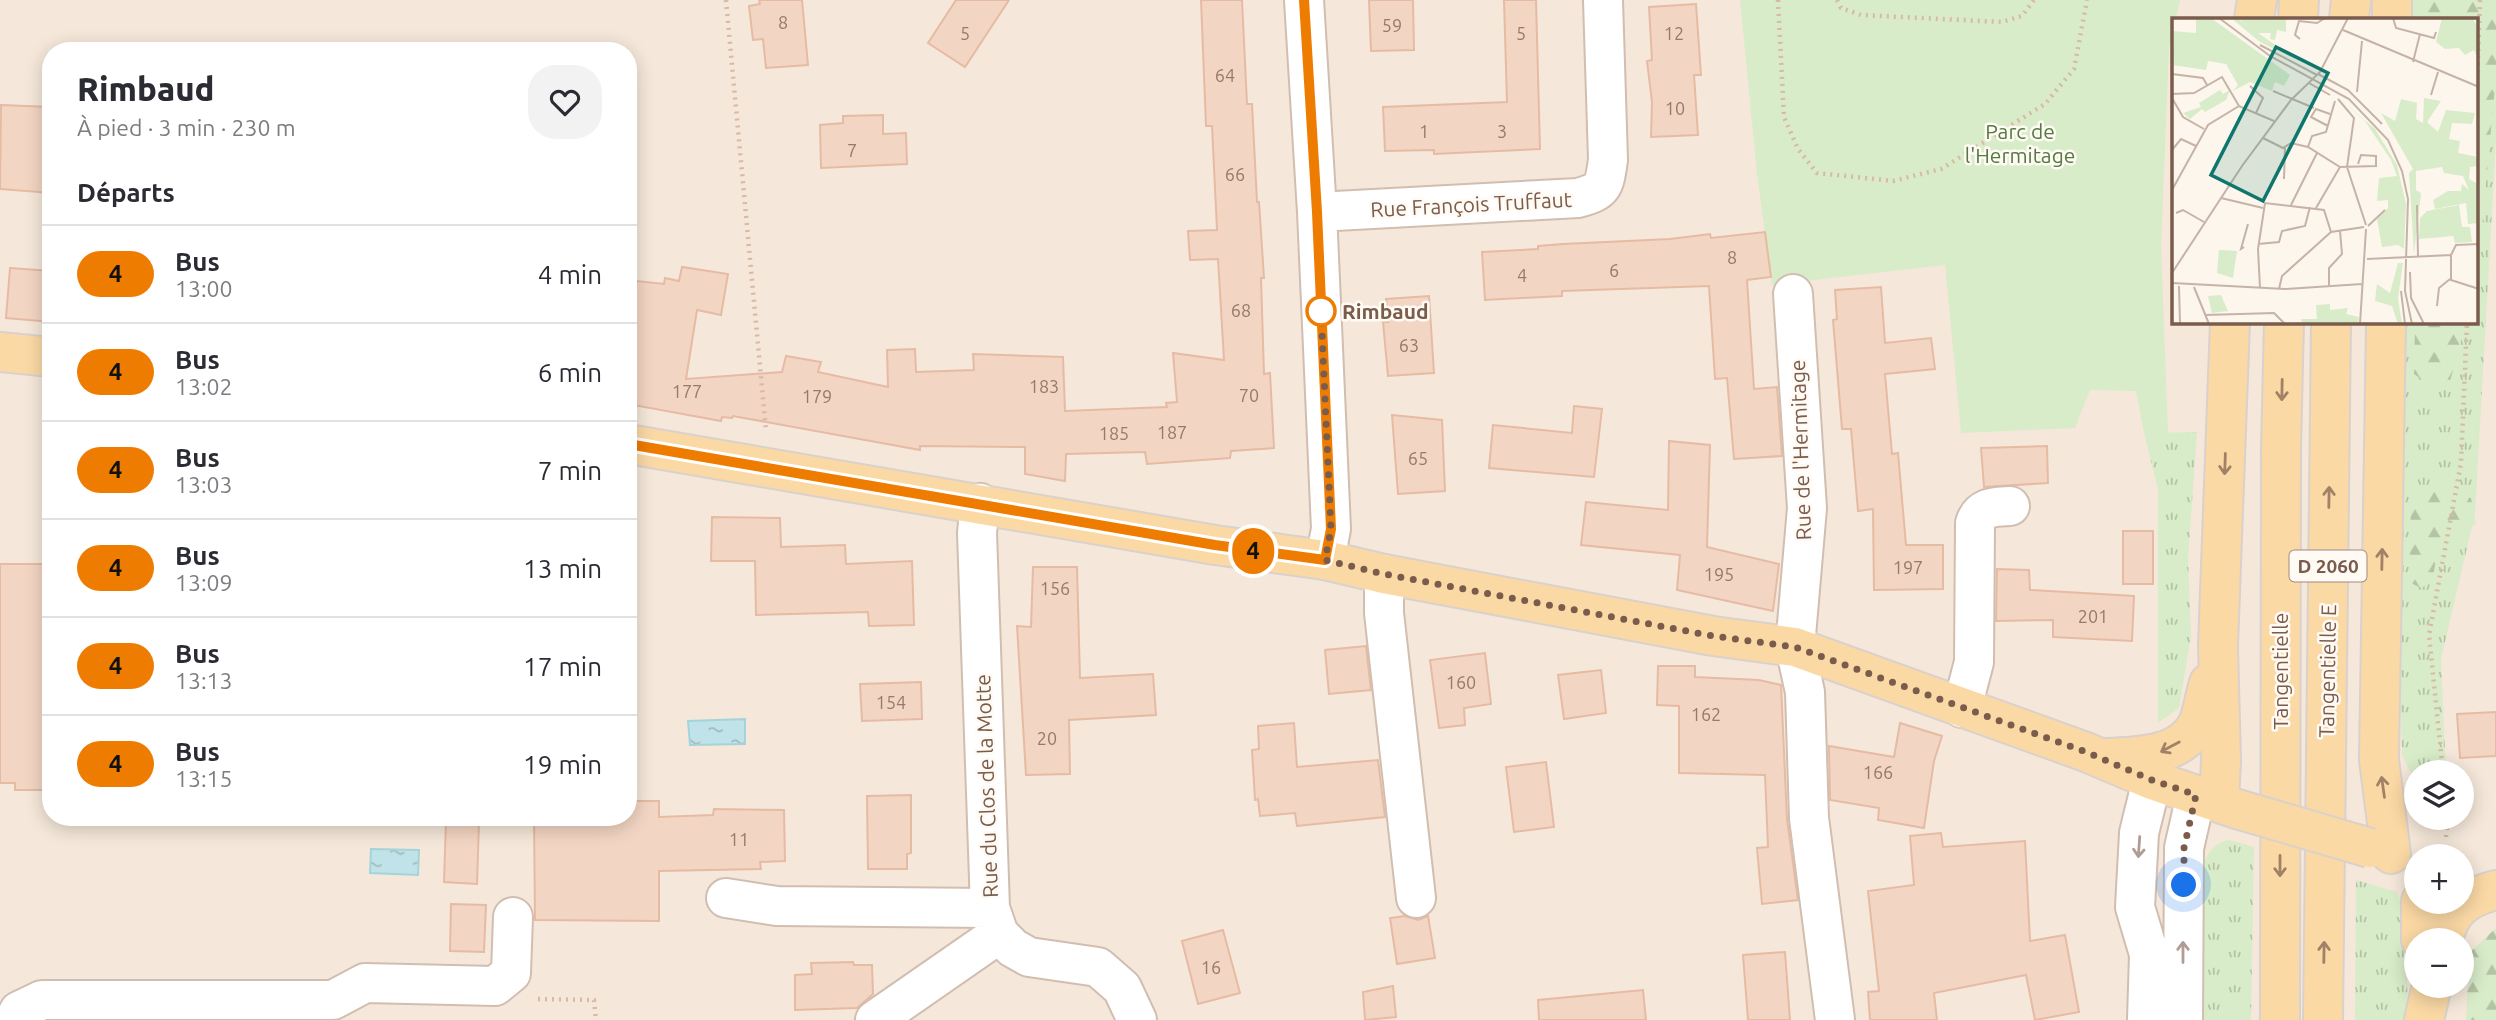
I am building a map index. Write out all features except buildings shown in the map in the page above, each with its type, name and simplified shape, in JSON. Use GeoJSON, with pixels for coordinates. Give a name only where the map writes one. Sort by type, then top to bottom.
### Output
{"type":"FeatureCollection","features":[{"type":"Feature","properties":{"kind":"main road"},"geometry":{"type":"LineString","coordinates":[[2254,18],[2257,0]]}},
{"type":"Feature","properties":{"kind":"main road"},"geometry":{"type":"LineString","coordinates":[[2298,18],[2299,0]]}},
{"type":"Feature","properties":{"kind":"main road"},"geometry":{"type":"LineString","coordinates":[[2349,18],[2351,0]]}},
{"type":"Feature","properties":{"kind":"main road"},"geometry":{"type":"LineString","coordinates":[[2392,0],[2392,18]]}},
{"type":"Feature","properties":{"kind":"main road"},"geometry":{"type":"LineString","coordinates":[[2217,802],[2221,760],[2218,646],[2230,324]]}},
{"type":"Feature","properties":{"kind":"main road","name":"Tangentielle"},"geometry":{"type":"LineString","coordinates":[[2280,1020],[2281,448],[2284,324]]}},
{"type":"Feature","properties":{"kind":"main road","name":"Tangentielle E"},"geometry":{"type":"LineString","coordinates":[[2323,1020],[2331,324]]}},
{"type":"Feature","properties":{"kind":"main road"},"geometry":{"type":"LineString","coordinates":[[2386,324],[2379,760],[2402,861]]}},
{"type":"Feature","properties":{"kind":"main road"},"geometry":{"type":"LineString","coordinates":[[0,352],[42,357]]}},
{"type":"Feature","properties":{"kind":"main road"},"geometry":{"type":"LineString","coordinates":[[637,446],[1215,545],[1325,560],[1384,574],[1713,636],[1795,647],[2099,758],[2152,780],[2402,861]]}},
{"type":"Feature","properties":{"kind":"main road"},"geometry":{"type":"LineString","coordinates":[[2099,758],[2150,756],[2171,748],[2194,730],[2199,721],[2218,646]]}},
{"type":"Feature","properties":{"kind":"main road"},"geometry":{"type":"LineString","coordinates":[[2474,873],[2496,875]]}},
{"type":"Feature","properties":{"kind":"main road"},"geometry":{"type":"LineString","coordinates":[[2446,928],[2452,914],[2475,897],[2496,890]]}},
{"type":"Feature","properties":{"kind":"main road"},"geometry":{"type":"LineString","coordinates":[[2422,998],[2423,1020]]}},
{"type":"Feature","properties":{"kind":"main road"},"geometry":{"type":"LineString","coordinates":[[2423,1020],[2429,998]]}},
{"type":"Feature","properties":{"kind":"street"},"geometry":{"type":"LineString","coordinates":[[1304,0],[1317,212],[1331,529],[1325,560]]}},
{"type":"Feature","properties":{"kind":"street","name":"Rue François Truffaut"},"geometry":{"type":"LineString","coordinates":[[1317,212],[1577,198],[1595,193],[1604,184],[1608,160],[1603,0]]}},
{"type":"Feature","properties":{"kind":"street","name":"Rue de l'Hermitage"},"geometry":{"type":"LineString","coordinates":[[1793,294],[1807,508],[1795,647],[1804,692],[1809,818],[1835,1020]]}},
{"type":"Feature","properties":{"kind":"street","name":"Rue du Clos de la Motte"},"geometry":{"type":"LineString","coordinates":[[980,503],[977,533],[995,921]]}},
{"type":"Feature","properties":{"kind":"street"},"geometry":{"type":"LineString","coordinates":[[1962,708],[1974,662],[1975,523],[1978,515],[1990,507],[2010,506]]}},
{"type":"Feature","properties":{"kind":"street"},"geometry":{"type":"LineString","coordinates":[[1384,574],[1384,613],[1416,898]]}},
{"type":"Feature","properties":{"kind":"street"},"geometry":{"type":"LineString","coordinates":[[2147,1020],[2149,954],[2135,907],[2139,833],[2152,780]]}},
{"type":"Feature","properties":{"kind":"street"},"geometry":{"type":"LineString","coordinates":[[2183,1020],[2184,848],[2217,802]]}},
{"type":"Feature","properties":{"kind":"street"},"geometry":{"type":"LineString","coordinates":[[726,898],[777,906],[995,921]]}},
{"type":"Feature","properties":{"kind":"street"},"geometry":{"type":"LineString","coordinates":[[14,1020],[19,1011],[42,1000],[333,1000],[365,983],[495,986],[511,973],[513,917]]}},
{"type":"Feature","properties":{"kind":"street"},"geometry":{"type":"LineString","coordinates":[[875,1020],[995,921]]}},
{"type":"Feature","properties":{"kind":"street"},"geometry":{"type":"LineString","coordinates":[[995,921],[1013,948],[1029,957],[1098,967],[1122,988],[1137,1020]]}},
{"type":"Feature","properties":{"kind":"path"},"geometry":{"type":"LineString","coordinates":[[726,0],[765,436]]}},
{"type":"Feature","properties":{"kind":"path"},"geometry":{"type":"LineString","coordinates":[[1778,0],[1784,117],[1798,149],[1818,173],[1892,181],[1941,169],[2045,104],[2074,69],[2087,0]]}},
{"type":"Feature","properties":{"kind":"path"},"geometry":{"type":"LineString","coordinates":[[1837,0],[1841,8],[1861,15],[2001,22],[2022,16],[2034,0]]}},
{"type":"Feature","properties":{"kind":"path"},"geometry":{"type":"LineString","coordinates":[[2478,57],[2480,0]]}},
{"type":"Feature","properties":{"kind":"path"},"geometry":{"type":"LineString","coordinates":[[2442,760],[2429,635],[2461,463],[2467,324]]}},
{"type":"Feature","properties":{"kind":"path"},"geometry":{"type":"LineString","coordinates":[[2446,837],[2447,830]]}},
{"type":"Feature","properties":{"kind":"path"},"geometry":{"type":"LineString","coordinates":[[495,986],[519,999],[594,1000],[596,1020]]}},
{"type":"Feature","properties":{"kind":"shaded area"},"geometry":{"type":"Polygon","coordinates":[[[0,0],[2496,0],[2496,1020],[0,1020],[0,0]]]}},
{"type":"Feature","properties":{"kind":"green space","name":"Parc de l'Hermitage"},"geometry":{"type":"Polygon","coordinates":[[[1740,0],[2180,0],[2176,18],[2172,18],[2169,48],[2161,247],[2168,433],[2144,433],[2136,391],[2090,390],[2075,428],[1961,433],[1945,265],[1772,285],[1757,174],[1740,0]]]}},
{"type":"Feature","properties":{"kind":"green space"},"geometry":{"type":"Polygon","coordinates":[[[2408,0],[2496,0],[2496,141],[2475,514],[2441,659],[2445,760],[2404,760],[2399,615],[2401,324],[2478,324],[2478,18],[2407,18],[2408,0]]]}},
{"type":"Feature","properties":{"kind":"green space"},"geometry":{"type":"Polygon","coordinates":[[[2423,0],[2496,0],[2496,75],[2478,271],[2478,18],[2422,18],[2423,0]]]}},
{"type":"Feature","properties":{"kind":"green space"},"geometry":{"type":"Polygon","coordinates":[[[2415,324],[2465,324],[2449,385],[2431,386],[2414,374],[2415,324]]]}},
{"type":"Feature","properties":{"kind":"green space"},"geometry":{"type":"Polygon","coordinates":[[[2197,432],[2188,558],[2191,636],[2179,708],[2158,723],[2158,489],[2144,433],[2197,432]]]}},
{"type":"Feature","properties":{"kind":"green space"},"geometry":{"type":"Polygon","coordinates":[[[2441,489],[2471,498],[2476,524],[2438,548],[2432,582],[2421,588],[2409,582],[2411,502],[2441,489]]]}},
{"type":"Feature","properties":{"kind":"green space"},"geometry":{"type":"Polygon","coordinates":[[[2229,840],[2254,847],[2251,1020],[2201,1020],[2203,865],[2213,848],[2229,840]]]}},
{"type":"Feature","properties":{"kind":"green space"},"geometry":{"type":"Polygon","coordinates":[[[2356,880],[2397,892],[2406,922],[2404,998],[2408,998],[2408,1020],[2355,1020],[2356,880]]]}},
{"type":"Feature","properties":{"kind":"green space"},"geometry":{"type":"Polygon","coordinates":[[[2496,928],[2496,1020],[2466,1020],[2467,998],[2474,998],[2474,948],[2496,928]]]}},
{"type":"Feature","properties":{"kind":"water"},"geometry":{"type":"Polygon","coordinates":[[[745,719],[745,744],[690,745],[688,721],[745,719]]]}},
{"type":"Feature","properties":{"kind":"water"},"geometry":{"type":"Polygon","coordinates":[[[371,849],[419,850],[418,875],[370,873],[371,849]]]}},
{"type":"Feature","properties":{"kind":"bus line","name":"4"},"geometry":{"type":"LineString","coordinates":[[637,446],[1215,545],[1325,560],[1331,529],[1317,212],[1304,0]]}},
{"type":"Feature","properties":{"kind":"place","name":"Rimbaud"},"geometry":{"type":"Point","coordinates":[1321,311]}},
{"type":"Feature","properties":{"kind":"route"},"geometry":{"type":"LineString","coordinates":[[1321,311],[1331,529],[1325,560],[1384,574],[1713,636],[1795,647],[2086,752],[2196,795],[2184,848],[2184,885]]}}]}
